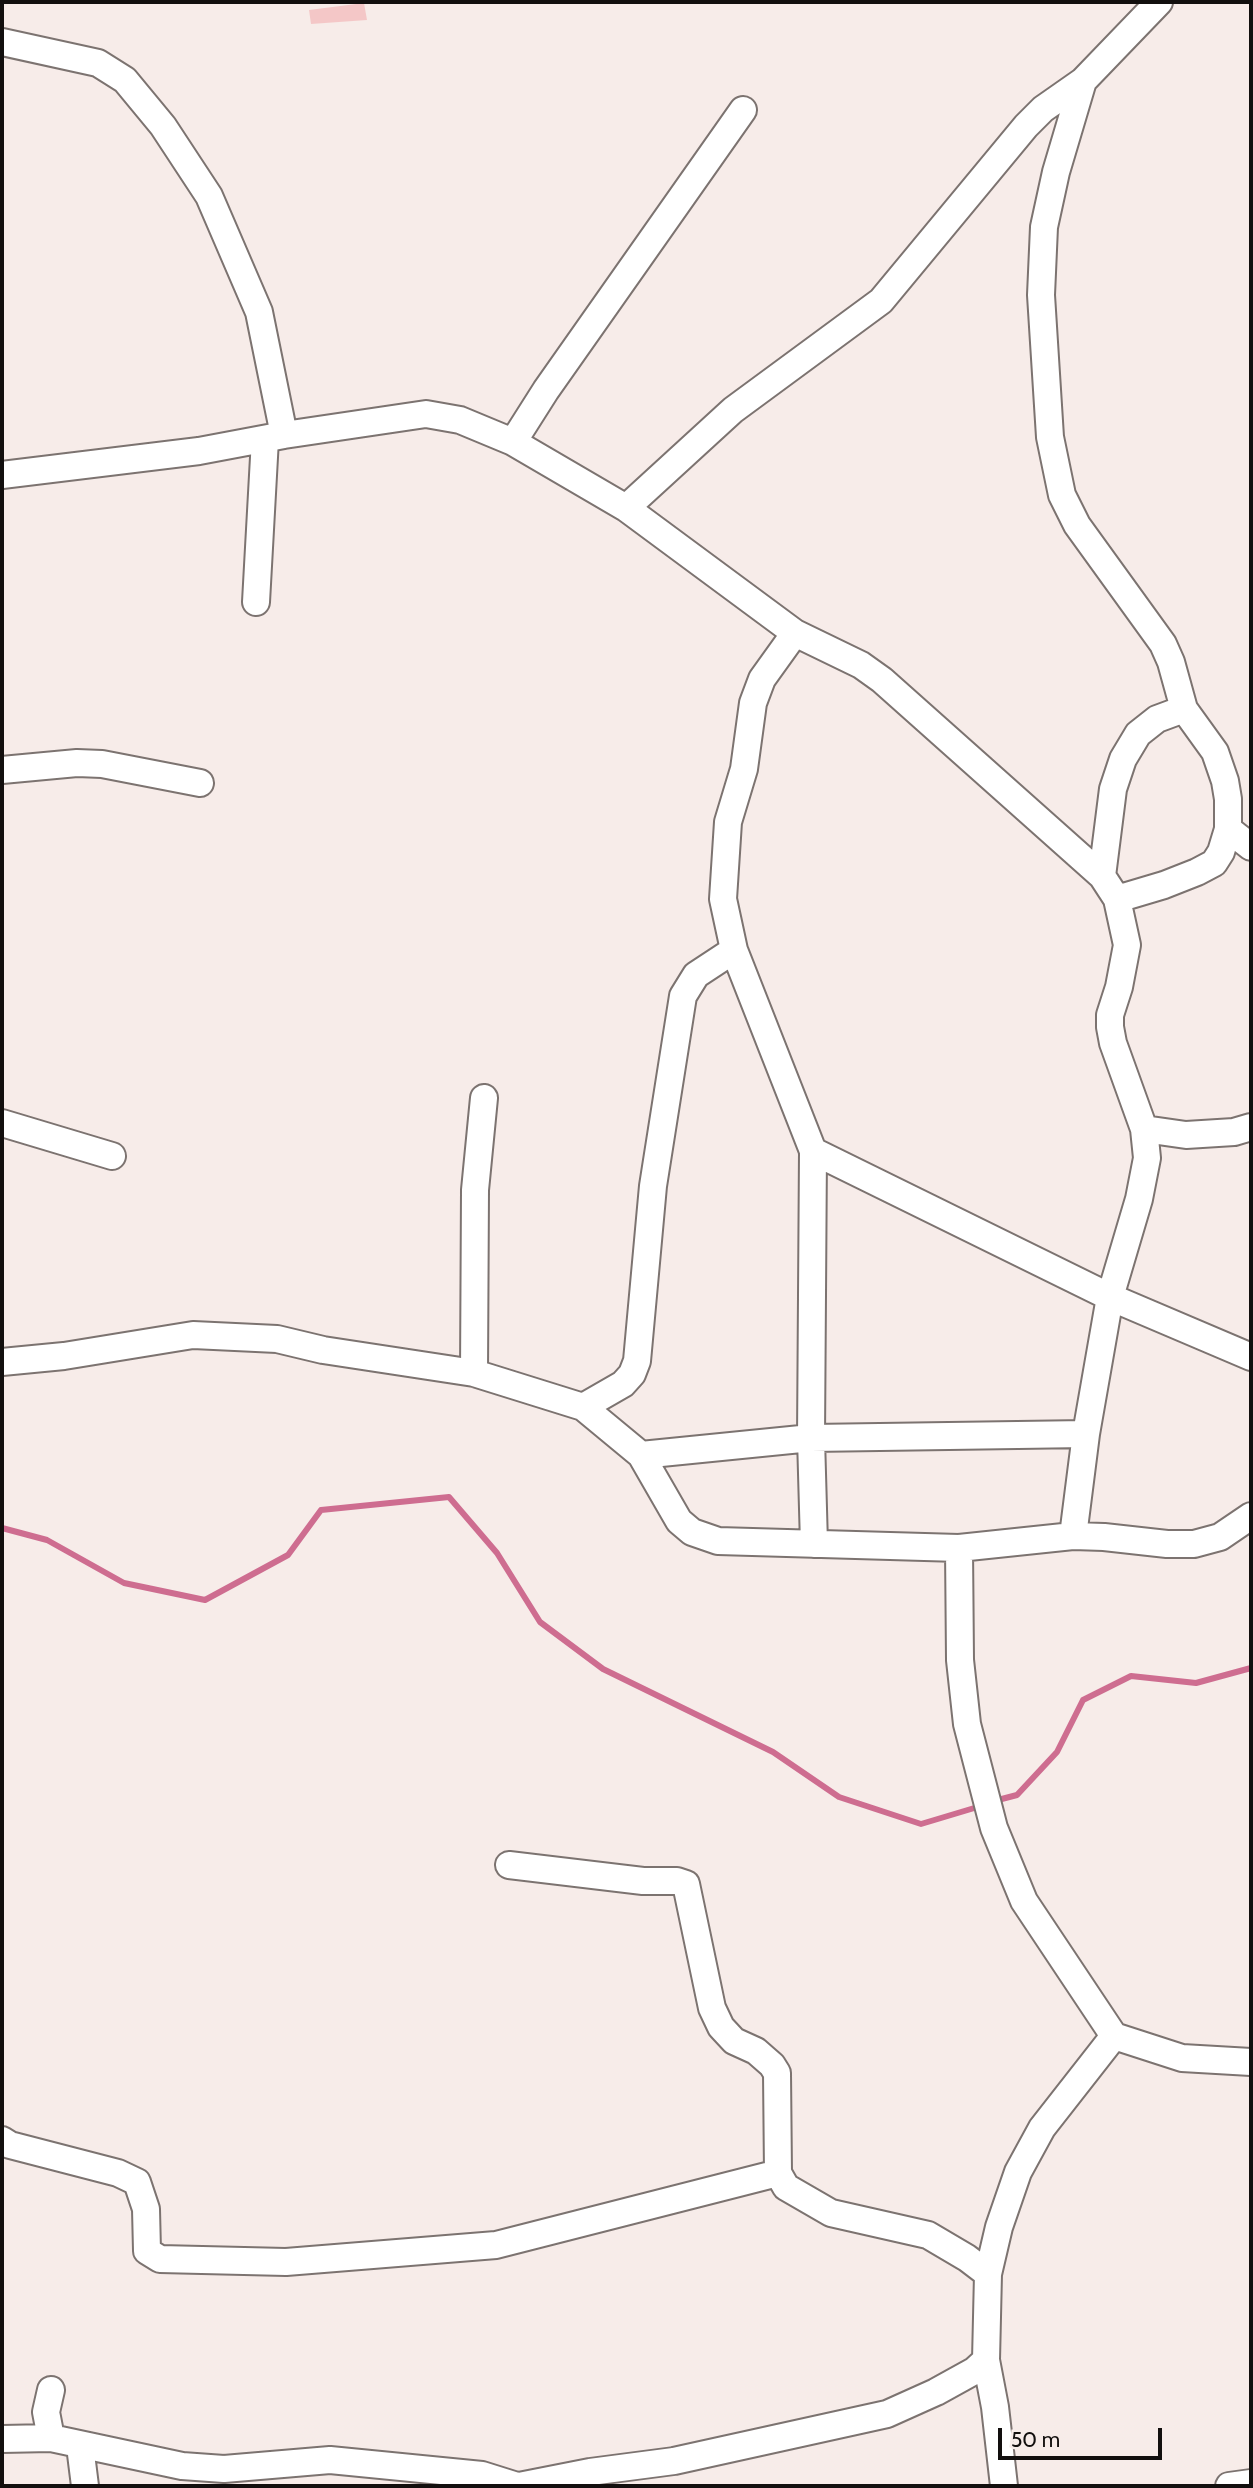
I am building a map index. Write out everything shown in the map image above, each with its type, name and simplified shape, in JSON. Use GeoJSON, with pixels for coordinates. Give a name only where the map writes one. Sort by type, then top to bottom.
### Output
{"type":"FeatureCollection","features":[{"type":"Feature","properties":{"kind":"street"},"geometry":{"type":"LineString","coordinates":[[626,508],[733,410],[881,301],[1026,126],[1042,109],[1083,81],[1159,2]]}},
{"type":"Feature","properties":{"kind":"street"},"geometry":{"type":"LineString","coordinates":[[2,42],[99,63],[125,80],[163,126],[209,196],[259,312],[275,437],[256,602]]}},
{"type":"Feature","properties":{"kind":"street"},"geometry":{"type":"LineString","coordinates":[[1083,81],[1056,172],[1044,227],[1041,295],[1050,437],[1062,495],[1077,525],[1163,644],[1184,709],[1214,752],[1225,781],[1228,799],[1227,828],[1221,852],[1214,863],[1164,885],[1117,899]]}},
{"type":"Feature","properties":{"kind":"street"},"geometry":{"type":"LineString","coordinates":[[513,442],[546,390],[743,110]]}},
{"type":"Feature","properties":{"kind":"street"},"geometry":{"type":"LineString","coordinates":[[2,475],[199,451],[426,414],[460,420],[513,442],[626,508],[795,633],[861,665],[882,680],[1102,876],[1117,899],[1127,945],[1110,1027],[1113,1043],[1144,1129],[1147,1158],[1110,1297],[1086,1434],[1073,1536]]}},
{"type":"Feature","properties":{"kind":"street"},"geometry":{"type":"LineString","coordinates":[[795,633],[762,679],[753,703],[744,769],[728,822],[723,898],[734,950],[813,1151],[811,1438],[814,1544]]}},
{"type":"Feature","properties":{"kind":"street"},"geometry":{"type":"LineString","coordinates":[[1102,876],[1113,789],[1123,759],[1138,734],[1157,719],[1184,709]]}},
{"type":"Feature","properties":{"kind":"street"},"geometry":{"type":"LineString","coordinates":[[2,770],[77,763],[102,764],[200,783]]}},
{"type":"Feature","properties":{"kind":"street"},"geometry":{"type":"LineString","coordinates":[[1227,828],[1251,847]]}},
{"type":"Feature","properties":{"kind":"street"},"geometry":{"type":"LineString","coordinates":[[583,1407],[623,1384],[632,1374],[637,1361],[653,1186],[682,996],[696,975],[734,950]]}},
{"type":"Feature","properties":{"kind":"street"},"geometry":{"type":"LineString","coordinates":[[474,1373],[475,1189],[485,1098]]}},
{"type":"Feature","properties":{"kind":"street"},"geometry":{"type":"LineString","coordinates":[[2,1123],[112,1156]]}},
{"type":"Feature","properties":{"kind":"street"},"geometry":{"type":"LineString","coordinates":[[1144,1129],[1186,1135],[1234,1132],[1251,1127]]}},
{"type":"Feature","properties":{"kind":"street"},"geometry":{"type":"LineString","coordinates":[[813,1151],[1110,1297],[1251,1357]]}},
{"type":"Feature","properties":{"kind":"street"},"geometry":{"type":"LineString","coordinates":[[2,1362],[64,1356],[193,1335],[277,1339],[323,1350],[474,1373],[583,1407],[641,1455],[680,1521],[692,1532],[718,1541],[959,1548],[1073,1536],[1194,1544],[1220,1537],[1251,1517]]}},
{"type":"Feature","properties":{"kind":"street"},"geometry":{"type":"LineString","coordinates":[[641,1455],[811,1438],[1086,1434]]}},
{"type":"Feature","properties":{"kind":"street"},"geometry":{"type":"LineString","coordinates":[[959,1548],[960,1660],[967,1724],[994,1828],[1024,1901],[1114,2036],[1182,2058],[1251,2062]]}},
{"type":"Feature","properties":{"kind":"street"},"geometry":{"type":"LineString","coordinates":[[509,1865],[686,1884],[712,2008],[721,2027],[733,2041],[756,2051],[772,2064],[777,2073],[778,2173],[786,2187],[831,2213],[928,2235],[988,2274]]}},
{"type":"Feature","properties":{"kind":"street"},"geometry":{"type":"LineString","coordinates":[[1004,2486],[995,2407],[986,2360],[988,2274],[999,2227],[1018,2172],[1042,2128],[1114,2036]]}},
{"type":"Feature","properties":{"kind":"street"},"geometry":{"type":"LineString","coordinates":[[2,2140],[10,2145],[118,2173],[137,2182],[146,2209],[147,2251],[160,2259],[286,2262],[496,2245],[778,2173]]}},
{"type":"Feature","properties":{"kind":"street"},"geometry":{"type":"LineString","coordinates":[[2,2439],[51,2438],[181,2466],[224,2469],[330,2460],[482,2475],[518,2486],[674,2460],[887,2414],[936,2392],[974,2371],[986,2360]]}},
{"type":"Feature","properties":{"kind":"street"},"geometry":{"type":"LineString","coordinates":[[51,2390],[46,2412],[51,2438]]}},
{"type":"Feature","properties":{"kind":"street"},"geometry":{"type":"LineString","coordinates":[[80,2446],[85,2486]]}},
{"type":"Feature","properties":{"kind":"street"},"geometry":{"type":"LineString","coordinates":[[1229,2486],[1251,2483]]}},
{"type":"Feature","properties":{"kind":"building"},"geometry":{"type":"Polygon","coordinates":[[[364,3],[367,20],[311,24],[309,10],[364,3]]]}},
{"type":"Feature","properties":{"kind":"waterway"},"geometry":{"type":"LineString","coordinates":[[2,1528],[47,1540],[124,1583],[205,1600],[288,1555],[321,1510],[449,1497],[497,1553],[540,1622],[603,1669],[773,1752],[839,1797],[921,1824],[981,1806]]}},
{"type":"Feature","properties":{"kind":"waterway"},"geometry":{"type":"LineString","coordinates":[[994,1801],[1017,1795],[1057,1752],[1083,1700],[1131,1676],[1196,1683],[1251,1668]]}}]}
